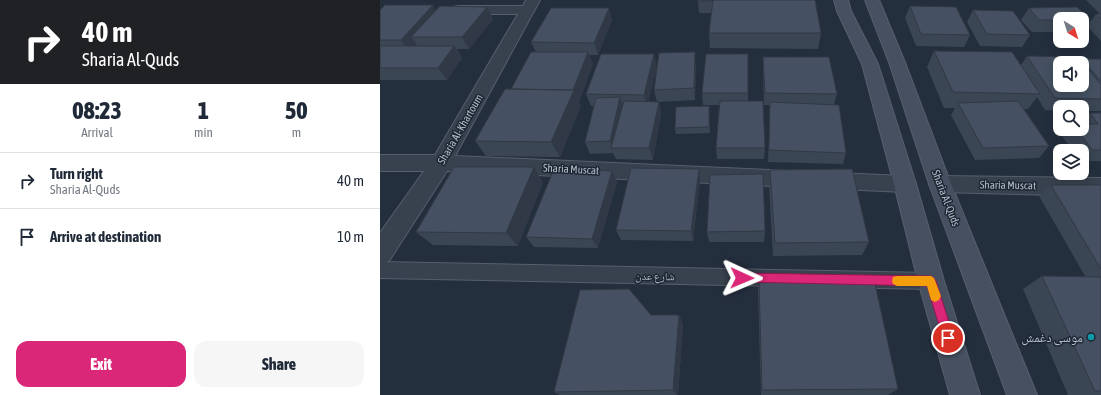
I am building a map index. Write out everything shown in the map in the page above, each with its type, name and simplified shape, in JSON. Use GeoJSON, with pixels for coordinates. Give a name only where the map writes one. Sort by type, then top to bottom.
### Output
{"type":"FeatureCollection","features":[{"type":"Feature","properties":{"kind":"main road"},"geometry":{"type":"LineString","coordinates":[[841,0],[844,11],[870,64],[905,184],[931,281],[965,395]]}},
{"type":"Feature","properties":{"kind":"main road","name":"Sharia Al-Quds"},"geometry":{"type":"LineString","coordinates":[[872,0],[898,65],[940,184],[1022,395]]}},
{"type":"Feature","properties":{"kind":"street"},"geometry":{"type":"LineString","coordinates":[[442,10],[530,5]]}},
{"type":"Feature","properties":{"kind":"street","name":"Sharia Al-Khartoum"},"geometry":{"type":"LineString","coordinates":[[380,253],[441,163],[530,5]]}},
{"type":"Feature","properties":{"kind":"street","name":"Sharia Muscat"},"geometry":{"type":"LineString","coordinates":[[380,163],[441,163],[905,184]]}},
{"type":"Feature","properties":{"kind":"street","name":"Sharia Muscat"},"geometry":{"type":"LineString","coordinates":[[940,184],[1101,187]]}},
{"type":"Feature","properties":{"kind":"lane","name":"شارع عدن"},"geometry":{"type":"LineString","coordinates":[[380,270],[931,281]]}},
{"type":"Feature","properties":{"kind":"building"},"geometry":{"type":"Polygon","coordinates":[[[713,0],[713,1],[697,1],[713,0]]]}},
{"type":"Feature","properties":{"kind":"building"},"geometry":{"type":"Polygon","coordinates":[[[713,0],[815,0],[821,33],[709,33],[713,0]]]}},
{"type":"Feature","properties":{"kind":"building"},"geometry":{"type":"Polygon","coordinates":[[[385,5],[433,5],[401,40],[380,40],[380,10],[385,5]]]}},
{"type":"Feature","properties":{"kind":"building"},"geometry":{"type":"Polygon","coordinates":[[[440,6],[487,7],[462,37],[411,37],[440,6]]]}},
{"type":"Feature","properties":{"kind":"building"},"geometry":{"type":"Polygon","coordinates":[[[910,6],[956,7],[970,35],[921,34],[910,6]]]}},
{"type":"Feature","properties":{"kind":"building"},"geometry":{"type":"Polygon","coordinates":[[[1077,7],[1082,12],[1053,12],[1053,20],[1039,20],[1029,8],[1077,7]]]}},
{"type":"Feature","properties":{"kind":"building"},"geometry":{"type":"Polygon","coordinates":[[[551,8],[609,8],[594,43],[531,42],[551,8]]]}},
{"type":"Feature","properties":{"kind":"building"},"geometry":{"type":"Polygon","coordinates":[[[973,10],[1013,11],[1030,35],[987,34],[973,10]]]}},
{"type":"Feature","properties":{"kind":"building"},"geometry":{"type":"Polygon","coordinates":[[[1096,14],[1101,14],[1101,19],[1096,14]]]}},
{"type":"Feature","properties":{"kind":"building"},"geometry":{"type":"Polygon","coordinates":[[[380,46],[454,46],[438,68],[380,68],[380,46]]]}},
{"type":"Feature","properties":{"kind":"building"},"geometry":{"type":"Polygon","coordinates":[[[934,51],[1012,52],[1040,94],[953,92],[934,51]]]}},
{"type":"Feature","properties":{"kind":"building"},"geometry":{"type":"Polygon","coordinates":[[[531,52],[588,52],[573,90],[511,89],[531,52]]]}},
{"type":"Feature","properties":{"kind":"building"},"geometry":{"type":"Polygon","coordinates":[[[695,52],[694,88],[654,90],[659,53],[695,52]]]}},
{"type":"Feature","properties":{"kind":"building"},"geometry":{"type":"Polygon","coordinates":[[[601,54],[654,54],[644,95],[586,94],[601,54]]]}},
{"type":"Feature","properties":{"kind":"building"},"geometry":{"type":"Polygon","coordinates":[[[706,54],[748,54],[748,93],[702,93],[706,54]]]}},
{"type":"Feature","properties":{"kind":"building"},"geometry":{"type":"Polygon","coordinates":[[[1027,56],[1053,56],[1053,92],[1089,92],[1089,70],[1101,85],[1101,99],[1055,98],[1027,56]]]}},
{"type":"Feature","properties":{"kind":"building"},"geometry":{"type":"Polygon","coordinates":[[[763,57],[829,57],[837,94],[765,93],[763,57]]]}},
{"type":"Feature","properties":{"kind":"building"},"geometry":{"type":"Polygon","coordinates":[[[1089,59],[1101,59],[1101,81],[1089,68],[1089,59]]]}},
{"type":"Feature","properties":{"kind":"building"},"geometry":{"type":"Polygon","coordinates":[[[505,89],[574,90],[551,142],[475,141],[505,89]]]}},
{"type":"Feature","properties":{"kind":"building"},"geometry":{"type":"Polygon","coordinates":[[[620,97],[610,141],[585,142],[596,98],[620,97]]]}},
{"type":"Feature","properties":{"kind":"building"},"geometry":{"type":"Polygon","coordinates":[[[624,101],[659,102],[649,148],[611,148],[624,101]]]}},
{"type":"Feature","properties":{"kind":"building"},"geometry":{"type":"Polygon","coordinates":[[[720,101],[763,101],[765,148],[716,148],[720,101]]]}},
{"type":"Feature","properties":{"kind":"building"},"geometry":{"type":"Polygon","coordinates":[[[1018,101],[1049,146],[983,148],[958,103],[1018,101]]]}},
{"type":"Feature","properties":{"kind":"building"},"geometry":{"type":"Polygon","coordinates":[[[770,102],[839,105],[846,153],[769,150],[770,102]]]}},
{"type":"Feature","properties":{"kind":"building"},"geometry":{"type":"Polygon","coordinates":[[[709,106],[709,127],[675,128],[676,107],[709,106]]]}},
{"type":"Feature","properties":{"kind":"building"},"geometry":{"type":"Polygon","coordinates":[[[1090,113],[1101,113],[1101,150],[1092,150],[1082,136],[1089,136],[1089,124],[1098,124],[1090,113]]]}},
{"type":"Feature","properties":{"kind":"building"},"geometry":{"type":"Polygon","coordinates":[[[454,167],[534,167],[506,233],[416,232],[454,167]]]}},
{"type":"Feature","properties":{"kind":"building"},"geometry":{"type":"Polygon","coordinates":[[[631,168],[699,169],[691,231],[616,230],[631,168]]]}},
{"type":"Feature","properties":{"kind":"building"},"geometry":{"type":"Polygon","coordinates":[[[554,169],[612,171],[592,239],[526,237],[554,169]]]}},
{"type":"Feature","properties":{"kind":"building"},"geometry":{"type":"Polygon","coordinates":[[[852,169],[869,242],[775,243],[770,170],[852,169]]]}},
{"type":"Feature","properties":{"kind":"building"},"geometry":{"type":"Polygon","coordinates":[[[763,174],[765,231],[707,232],[710,175],[763,174]]]}},
{"type":"Feature","properties":{"kind":"building"},"geometry":{"type":"Polygon","coordinates":[[[1051,185],[1101,185],[1101,269],[1051,185]]]}},
{"type":"Feature","properties":{"kind":"building"},"geometry":{"type":"Polygon","coordinates":[[[1042,276],[1101,277],[1101,391],[1095,391],[1042,276]]]}},
{"type":"Feature","properties":{"kind":"building"},"geometry":{"type":"Polygon","coordinates":[[[874,279],[898,389],[762,390],[759,280],[874,279]]]}},
{"type":"Feature","properties":{"kind":"building"},"geometry":{"type":"Polygon","coordinates":[[[629,289],[651,315],[679,315],[673,390],[554,392],[580,290],[629,289]]]}},
{"type":"Feature","properties":{"kind":"slow traffic"},"geometry":{"type":"LineString","coordinates":[[897,281],[931,281],[935,296]]}},
{"type":"Feature","properties":{"kind":"place","name":"موسى دغمش"},"geometry":{"type":"Point","coordinates":[1091,337]}},
{"type":"Feature","properties":{"kind":"route"},"geometry":{"type":"LineString","coordinates":[[742,278],[931,281],[948,338]]}}]}
